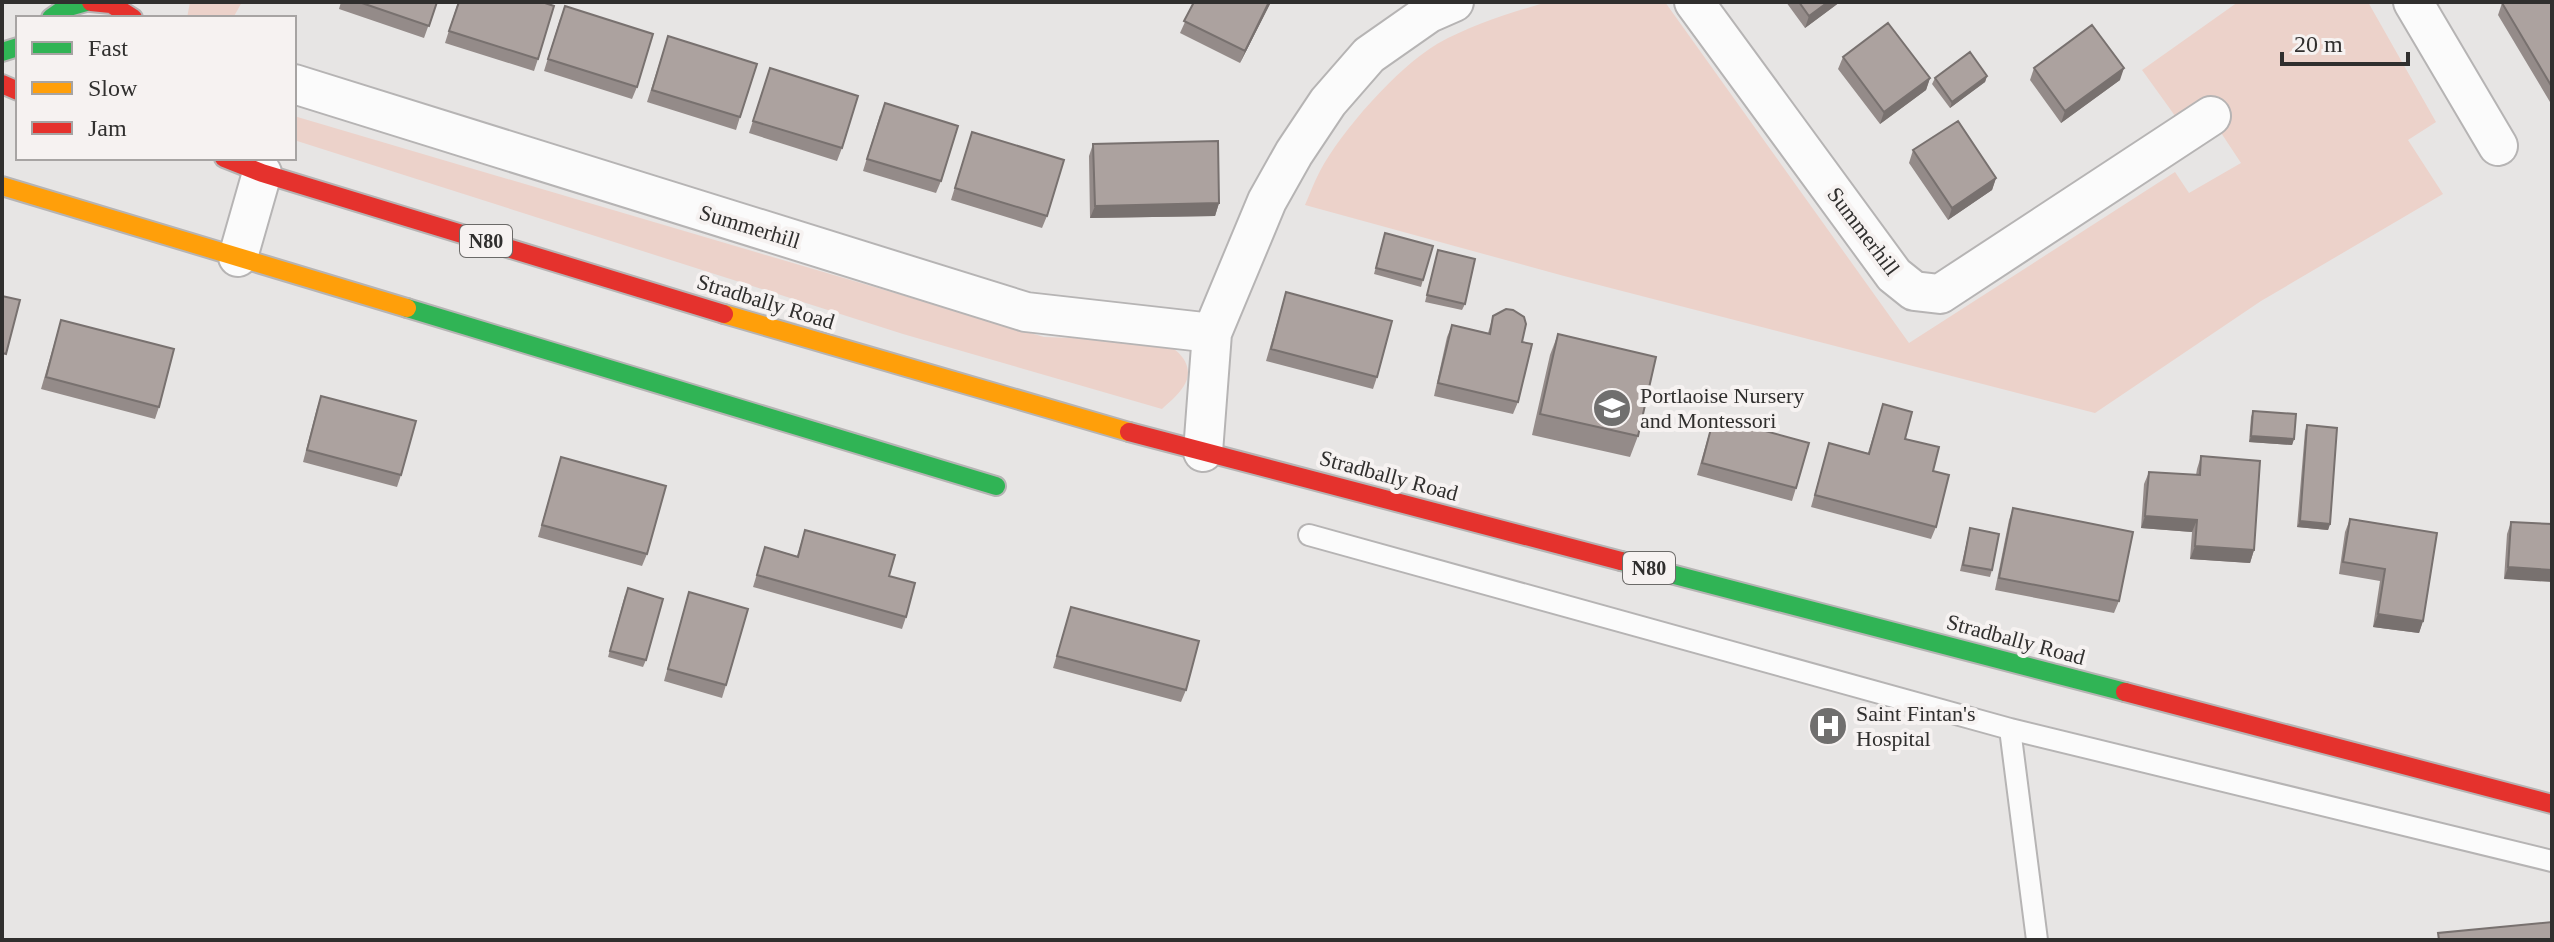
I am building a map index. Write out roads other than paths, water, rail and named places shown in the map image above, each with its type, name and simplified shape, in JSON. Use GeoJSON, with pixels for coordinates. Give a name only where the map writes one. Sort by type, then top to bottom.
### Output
{"type":"FeatureCollection","features":[{"type":"Feature","properties":{"kind":"main road"},"geometry":{"type":"LineString","coordinates":[[54,16],[65,8],[89,2],[111,4],[130,16]]}},
{"type":"Feature","properties":{"kind":"main road","name":"Stradbally Road"},"geometry":{"type":"LineString","coordinates":[[229,160],[262,173],[764,326],[1203,452],[2552,804]]}},
{"type":"Feature","properties":{"kind":"main road"},"geometry":{"type":"LineString","coordinates":[[2,186],[996,486]]}},
{"type":"Feature","properties":{"kind":"street"},"geometry":{"type":"LineString","coordinates":[[1203,452],[1212,333],[1267,201],[1328,102],[1369,55],[1429,13],[1454,2]]}},
{"type":"Feature","properties":{"kind":"street","name":"Summerhill"},"geometry":{"type":"LineString","coordinates":[[1694,2],[1894,275],[1914,291],[1940,294],[2211,116]]}},
{"type":"Feature","properties":{"kind":"street"},"geometry":{"type":"LineString","coordinates":[[2413,2],[2498,146]]}},
{"type":"Feature","properties":{"kind":"street","name":"Summerhill"},"geometry":{"type":"LineString","coordinates":[[296,85],[1026,312],[1212,333]]}},
{"type":"Feature","properties":{"kind":"street"},"geometry":{"type":"LineString","coordinates":[[238,257],[262,173]]}},
{"type":"Feature","properties":{"kind":"lane"},"geometry":{"type":"LineString","coordinates":[[1309,535],[2010,729],[2552,861]]}},
{"type":"Feature","properties":{"kind":"lane"},"geometry":{"type":"LineString","coordinates":[[2010,729],[2037,940]]}},
{"type":"Feature","properties":{"kind":"place","name":"Portlaoise Nursery and Montessori"},"geometry":{"type":"Point","coordinates":[1612,408]}},
{"type":"Feature","properties":{"kind":"place","name":"Saint Fintan's Hospital"},"geometry":{"type":"Point","coordinates":[1828,726]}}]}
